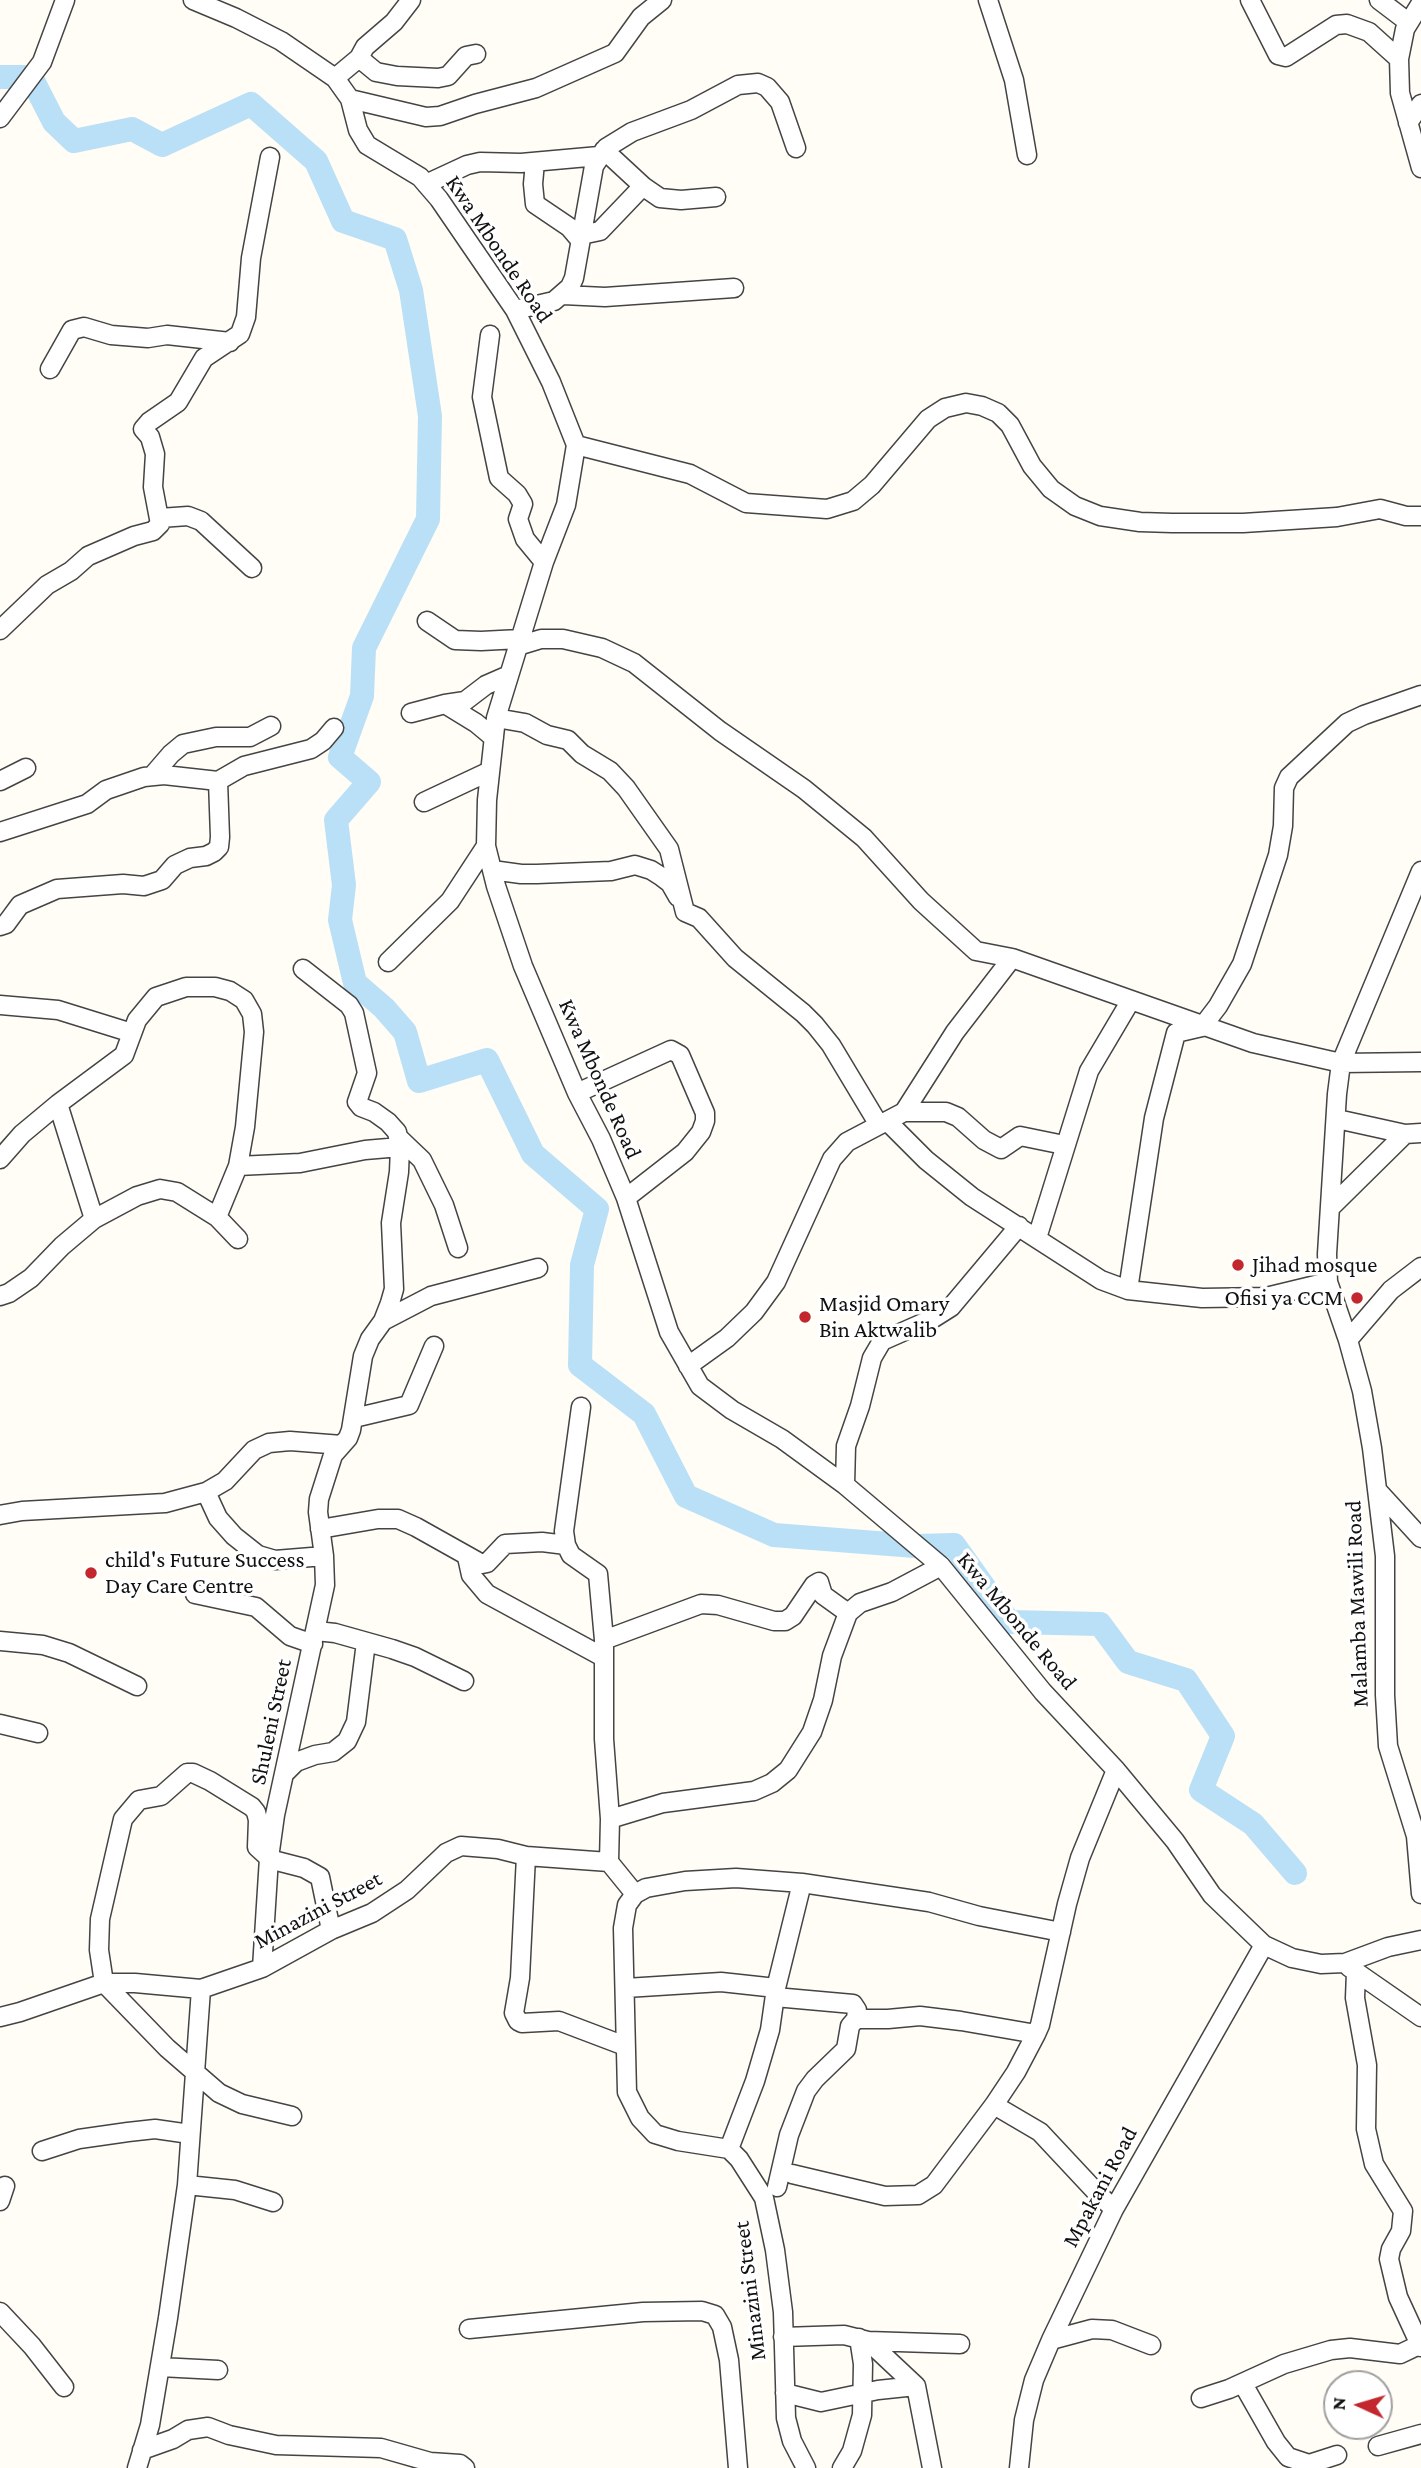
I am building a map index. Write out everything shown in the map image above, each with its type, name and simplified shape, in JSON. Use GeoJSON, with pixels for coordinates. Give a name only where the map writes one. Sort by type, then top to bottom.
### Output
{"type":"FeatureCollection","features":[{"type":"Feature","properties":{"kind":"street"},"geometry":{"type":"LineString","coordinates":[[0,118],[42,62],[65,0]]}},
{"type":"Feature","properties":{"kind":"street","name":"Kwa Mbonde Road"},"geometry":{"type":"LineString","coordinates":[[192,0],[281,41],[335,78],[350,99],[358,130],[367,145],[420,177],[439,199],[515,310],[551,382],[576,444],[566,505],[544,562],[496,718],[487,800],[486,846],[523,966],[577,1093],[601,1139],[626,1198],[669,1332],[700,1386],[845,1485],[941,1566],[1043,1692],[1115,1770],[1175,1841],[1212,1895],[1264,1945],[1292,1958],[1351,1968],[1388,1947],[1421,1940]]}},
{"type":"Feature","properties":{"kind":"street"},"geometry":{"type":"LineString","coordinates":[[335,78],[359,58],[365,47],[394,22],[411,0]]}},
{"type":"Feature","properties":{"kind":"street"},"geometry":{"type":"LineString","coordinates":[[350,99],[426,117],[440,116],[536,88],[615,53],[641,17],[662,0]]}},
{"type":"Feature","properties":{"kind":"street"},"geometry":{"type":"LineString","coordinates":[[988,0],[1014,80],[1027,155]]}},
{"type":"Feature","properties":{"kind":"street"},"geometry":{"type":"LineString","coordinates":[[1250,0],[1278,55],[1286,57],[1336,26],[1347,24],[1370,32],[1399,60]]}},
{"type":"Feature","properties":{"kind":"street"},"geometry":{"type":"LineString","coordinates":[[1379,0],[1408,22]]}},
{"type":"Feature","properties":{"kind":"street"},"geometry":{"type":"LineString","coordinates":[[1421,2],[1408,22],[1399,60],[1400,93],[1421,168]]}},
{"type":"Feature","properties":{"kind":"street"},"geometry":{"type":"LineString","coordinates":[[359,58],[376,72],[438,78],[448,76],[466,56],[476,54]]}},
{"type":"Feature","properties":{"kind":"street"},"geometry":{"type":"LineString","coordinates":[[515,310],[554,301],[563,295],[574,278],[594,166],[602,153],[632,132],[691,110],[748,82],[758,83],[775,94],[796,148]]}},
{"type":"Feature","properties":{"kind":"street"},"geometry":{"type":"LineString","coordinates":[[1408,123],[1421,104]]}},
{"type":"Feature","properties":{"kind":"street"},"geometry":{"type":"LineString","coordinates":[[426,184],[467,165],[480,162],[535,162],[602,153],[660,198],[681,200],[716,197]]}},
{"type":"Feature","properties":{"kind":"street"},"geometry":{"type":"LineString","coordinates":[[0,630],[47,584],[71,571],[88,556],[134,536],[153,531],[160,524],[153,487],[155,454],[150,437],[143,429],[178,402],[204,358],[240,334],[246,317],[251,258],[271,157]]}},
{"type":"Feature","properties":{"kind":"street"},"geometry":{"type":"LineString","coordinates":[[535,162],[535,204],[581,238]]}},
{"type":"Feature","properties":{"kind":"street"},"geometry":{"type":"LineString","coordinates":[[581,238],[600,231],[643,186]]}},
{"type":"Feature","properties":{"kind":"street"},"geometry":{"type":"LineString","coordinates":[[563,295],[605,297],[734,288]]}},
{"type":"Feature","properties":{"kind":"street"},"geometry":{"type":"LineString","coordinates":[[50,369],[72,330],[84,327],[123,336],[148,338],[167,335],[230,342]]}},
{"type":"Feature","properties":{"kind":"street"},"geometry":{"type":"LineString","coordinates":[[490,335],[482,397],[499,478],[517,494],[523,504],[519,519],[525,539],[544,562]]}},
{"type":"Feature","properties":{"kind":"street"},"geometry":{"type":"LineString","coordinates":[[576,444],[690,474],[746,503],[827,509],[853,501],[872,485],[928,419],[945,408],[965,403],[998,413],[1010,425],[1032,466],[1051,489],[1075,506],[1100,516],[1140,522],[1184,523],[1243,523],[1337,517],[1380,509],[1406,516],[1421,516]]}},
{"type":"Feature","properties":{"kind":"street"},"geometry":{"type":"LineString","coordinates":[[160,518],[188,516],[201,521],[252,568]]}},
{"type":"Feature","properties":{"kind":"street"},"geometry":{"type":"LineString","coordinates":[[428,621],[455,640],[519,642],[563,639],[601,648],[634,663],[720,731],[804,789],[864,838],[921,901],[976,951],[1012,958],[1253,1044],[1341,1063],[1421,1062]]}},
{"type":"Feature","properties":{"kind":"street"},"geometry":{"type":"LineString","coordinates":[[411,713],[470,699],[486,685],[509,675]]}},
{"type":"Feature","properties":{"kind":"street"},"geometry":{"type":"LineString","coordinates":[[1128,1290],[1154,1118],[1177,1033],[1202,1027],[1218,1006],[1242,964],[1278,855],[1283,826],[1284,788],[1289,777],[1347,723],[1421,695]]}},
{"type":"Feature","properties":{"kind":"street"},"geometry":{"type":"LineString","coordinates":[[445,704],[494,738]]}},
{"type":"Feature","properties":{"kind":"street"},"geometry":{"type":"LineString","coordinates":[[496,718],[525,723],[547,735],[568,740],[582,754],[610,771],[626,788],[669,849],[681,902]]}},
{"type":"Feature","properties":{"kind":"street"},"geometry":{"type":"LineString","coordinates":[[152,776],[183,744],[216,737],[250,737],[271,726]]}},
{"type":"Feature","properties":{"kind":"street"},"geometry":{"type":"LineString","coordinates":[[0,832],[87,804],[106,790],[152,776],[181,776],[218,781],[244,766],[311,749],[323,741],[334,728]]}},
{"type":"Feature","properties":{"kind":"street"},"geometry":{"type":"LineString","coordinates":[[0,781],[26,768]]}},
{"type":"Feature","properties":{"kind":"street"},"geometry":{"type":"LineString","coordinates":[[424,802],[490,771]]}},
{"type":"Feature","properties":{"kind":"street"},"geometry":{"type":"LineString","coordinates":[[0,926],[6,925],[20,905],[57,889],[123,884],[144,886],[162,880],[175,865],[214,852],[219,847],[220,837],[218,781]]}},
{"type":"Feature","properties":{"kind":"street"},"geometry":{"type":"LineString","coordinates":[[388,961],[450,901],[486,846]]}},
{"type":"Feature","properties":{"kind":"street"},"geometry":{"type":"LineString","coordinates":[[492,870],[537,874],[611,871],[635,865],[663,877],[670,883],[685,912],[699,918],[735,958],[803,1013],[815,1026],[831,1045],[883,1123],[972,1197],[1101,1280],[1128,1290],[1202,1298],[1266,1297],[1328,1282]]}},
{"type":"Feature","properties":{"kind":"street","name":"Malamba Mawili Road"},"geometry":{"type":"LineString","coordinates":[[1421,871],[1341,1063],[1327,1254],[1328,1282],[1362,1391],[1378,1491],[1385,1556],[1385,1695],[1388,1746],[1416,1836],[1421,1894]]}},
{"type":"Feature","properties":{"kind":"street"},"geometry":{"type":"LineString","coordinates":[[904,1112],[955,1032],[1012,958]]}},
{"type":"Feature","properties":{"kind":"street"},"geometry":{"type":"LineString","coordinates":[[303,970],[349,1005],[354,1013],[367,1073],[357,1101],[360,1107],[374,1112],[388,1122],[397,1132],[400,1143],[422,1160],[444,1205],[458,1248]]}},
{"type":"Feature","properties":{"kind":"street"},"geometry":{"type":"LineString","coordinates":[[0,1158],[22,1134],[58,1104],[119,1061],[129,1047],[132,1033],[144,1009],[156,997],[186,987],[215,987],[230,991],[244,999],[252,1014],[254,1032],[245,1127],[238,1166],[216,1217]]}},
{"type":"Feature","properties":{"kind":"street"},"geometry":{"type":"LineString","coordinates":[[1037,1238],[1064,1144],[1089,1071],[1131,1000]]}},
{"type":"Feature","properties":{"kind":"street"},"geometry":{"type":"LineString","coordinates":[[0,1005],[58,1010],[132,1033]]}},
{"type":"Feature","properties":{"kind":"street"},"geometry":{"type":"LineString","coordinates":[[577,1093],[671,1050],[680,1055],[705,1113],[701,1132],[685,1152],[626,1198]]}},
{"type":"Feature","properties":{"kind":"street"},"geometry":{"type":"LineString","coordinates":[[58,1104],[94,1219]]}},
{"type":"Feature","properties":{"kind":"street"},"geometry":{"type":"LineString","coordinates":[[688,1366],[727,1338],[754,1312],[776,1282],[832,1158],[847,1142],[904,1112],[946,1112],[958,1117],[984,1140],[1001,1149],[1020,1136],[1064,1144]]}},
{"type":"Feature","properties":{"kind":"street"},"geometry":{"type":"LineString","coordinates":[[1336,1119],[1413,1133]]}},
{"type":"Feature","properties":{"kind":"street"},"geometry":{"type":"LineString","coordinates":[[1331,1207],[1413,1133]]}},
{"type":"Feature","properties":{"kind":"street"},"geometry":{"type":"LineString","coordinates":[[238,1166],[300,1163],[400,1143]]}},
{"type":"Feature","properties":{"kind":"street","name":"Shuleni Street"},"geometry":{"type":"LineString","coordinates":[[262,1968],[269,1859],[275,1815],[325,1586],[318,1512],[322,1487],[333,1455],[351,1430],[363,1356],[370,1339],[383,1321],[394,1289],[391,1223],[399,1172],[400,1143]]}},
{"type":"Feature","properties":{"kind":"street"},"geometry":{"type":"LineString","coordinates":[[0,1296],[31,1278],[62,1246],[94,1219],[137,1196],[160,1189],[177,1192],[216,1217],[238,1239]]}},
{"type":"Feature","properties":{"kind":"street"},"geometry":{"type":"LineString","coordinates":[[845,1485],[846,1446],[872,1358],[882,1341],[932,1319],[951,1307],[1019,1226]]}},
{"type":"Feature","properties":{"kind":"street"},"geometry":{"type":"LineString","coordinates":[[1348,1340],[1391,1290],[1421,1267]]}},
{"type":"Feature","properties":{"kind":"street"},"geometry":{"type":"LineString","coordinates":[[383,1321],[431,1296],[538,1268]]}},
{"type":"Feature","properties":{"kind":"street"},"geometry":{"type":"LineString","coordinates":[[354,1418],[409,1405],[435,1346]]}},
{"type":"Feature","properties":{"kind":"street"},"geometry":{"type":"LineString","coordinates":[[582,1407],[564,1531],[571,1555],[598,1574],[604,1648],[604,1739],[610,1819],[609,1862],[635,1894]]}},
{"type":"Feature","properties":{"kind":"street"},"geometry":{"type":"LineString","coordinates":[[0,1515],[22,1511],[165,1503],[205,1492],[225,1481],[254,1450],[269,1443],[290,1441],[342,1445]]}},
{"type":"Feature","properties":{"kind":"street"},"geometry":{"type":"LineString","coordinates":[[1378,1491],[1421,1538]]}},
{"type":"Feature","properties":{"kind":"street"},"geometry":{"type":"LineString","coordinates":[[205,1492],[218,1518],[234,1536],[258,1555],[275,1560],[324,1556]]}},
{"type":"Feature","properties":{"kind":"street"},"geometry":{"type":"LineString","coordinates":[[320,1529],[379,1519],[398,1519],[482,1564],[487,1563],[505,1544],[542,1542],[566,1545]]}},
{"type":"Feature","properties":{"kind":"street"},"geometry":{"type":"LineString","coordinates":[[467,1557],[471,1575],[487,1594],[604,1648],[701,1604],[718,1605],[774,1621],[785,1621],[793,1616],[814,1585],[819,1582],[823,1595],[848,1613]]}},
{"type":"Feature","properties":{"kind":"street"},"geometry":{"type":"LineString","coordinates":[[610,1819],[676,1801],[754,1791],[772,1783],[788,1770],[812,1732],[823,1700],[835,1647],[848,1613],[860,1603],[892,1592],[941,1566]]}},
{"type":"Feature","properties":{"kind":"street"},"geometry":{"type":"LineString","coordinates":[[195,1594],[256,1607],[290,1636],[314,1637],[335,1633],[415,1657],[464,1681]]}},
{"type":"Feature","properties":{"kind":"street"},"geometry":{"type":"LineString","coordinates":[[0,1642],[43,1645],[69,1653],[137,1686]]}},
{"type":"Feature","properties":{"kind":"street"},"geometry":{"type":"LineString","coordinates":[[286,1772],[296,1762],[333,1752],[347,1741],[356,1722],[366,1642]]}},
{"type":"Feature","properties":{"kind":"street"},"geometry":{"type":"LineString","coordinates":[[0,1724],[38,1733]]}},
{"type":"Feature","properties":{"kind":"street"},"geometry":{"type":"LineString","coordinates":[[792,2174],[885,2196],[918,2194],[934,2185],[1016,2072],[1040,2025],[1080,1858],[1115,1770]]}},
{"type":"Feature","properties":{"kind":"street"},"geometry":{"type":"LineString","coordinates":[[292,2116],[230,2100],[219,2094],[167,2048],[104,1983],[99,1950],[100,1919],[123,1819],[139,1800],[161,1796],[187,1773],[210,1781],[256,1812],[257,1847],[269,1859],[304,1868],[320,1877],[331,1930]]}},
{"type":"Feature","properties":{"kind":"street","name":"Minazini Street"},"geometry":{"type":"LineString","coordinates":[[0,2017],[104,1983],[201,1989],[262,1968],[331,1930],[372,1913],[407,1891],[446,1853],[461,1846],[498,1849],[526,1856],[609,1862]]}},
{"type":"Feature","properties":{"kind":"street"},"geometry":{"type":"LineString","coordinates":[[526,1856],[520,1979],[514,2013],[518,2021],[559,2021],[625,2046]]}},
{"type":"Feature","properties":{"kind":"street"},"geometry":{"type":"LineString","coordinates":[[802,1883],[769,2030],[755,2081],[729,2149],[678,2141],[655,2134],[640,2118],[627,2092],[625,2046],[623,1927],[627,1905],[635,1894],[646,1888],[685,1881],[736,1878],[802,1883],[929,1902],[979,1916],[1061,1932]]}},
{"type":"Feature","properties":{"kind":"street","name":"Mpakani Road"},"geometry":{"type":"LineString","coordinates":[[1019,2468],[1024,2420],[1034,2380],[1051,2340],[1114,2209],[1264,1945]]}},
{"type":"Feature","properties":{"kind":"street"},"geometry":{"type":"LineString","coordinates":[[1351,1968],[1421,2017]]}},
{"type":"Feature","properties":{"kind":"street"},"geometry":{"type":"LineString","coordinates":[[1201,2398],[1242,2384],[1284,2364],[1331,2350],[1350,2348],[1400,2354],[1421,2345],[1398,2297],[1389,2259],[1391,2249],[1401,2231],[1412,2220],[1380,2175],[1370,2152],[1366,2129],[1367,2065],[1351,1968]]}},
{"type":"Feature","properties":{"kind":"street"},"geometry":{"type":"LineString","coordinates":[[626,1988],[721,1983],[853,2004],[857,2010],[856,2018],[850,2026],[846,2049],[806,2091],[789,2135],[777,2187]]}},
{"type":"Feature","properties":{"kind":"street"},"geometry":{"type":"LineString","coordinates":[[137,2468],[150,2426],[187,2185],[201,1989]]}},
{"type":"Feature","properties":{"kind":"street"},"geometry":{"type":"LineString","coordinates":[[856,2018],[920,2016],[1036,2034]]}},
{"type":"Feature","properties":{"kind":"street"},"geometry":{"type":"LineString","coordinates":[[994,2105],[1017,2116],[1040,2132],[1114,2209]]}},
{"type":"Feature","properties":{"kind":"street"},"geometry":{"type":"LineString","coordinates":[[42,2151],[79,2139],[128,2132],[155,2129],[190,2134]]}},
{"type":"Feature","properties":{"kind":"street","name":"Minazini Street"},"geometry":{"type":"LineString","coordinates":[[729,2149],[739,2159],[764,2197],[775,2250],[783,2312],[786,2418],[792,2441],[806,2468]]}},
{"type":"Feature","properties":{"kind":"street"},"geometry":{"type":"LineString","coordinates":[[187,2185],[244,2191],[273,2202]]}},
{"type":"Feature","properties":{"kind":"street"},"geometry":{"type":"LineString","coordinates":[[469,2329],[643,2312],[702,2311],[715,2315],[722,2326],[729,2360],[738,2468]]}},
{"type":"Feature","properties":{"kind":"street"},"geometry":{"type":"LineString","coordinates":[[0,2312],[32,2346],[64,2387]]}},
{"type":"Feature","properties":{"kind":"street"},"geometry":{"type":"LineString","coordinates":[[1051,2340],[1092,2329],[1112,2330],[1151,2345]]}},
{"type":"Feature","properties":{"kind":"street"},"geometry":{"type":"LineString","coordinates":[[783,2337],[844,2335],[863,2339],[960,2344]]}},
{"type":"Feature","properties":{"kind":"street"},"geometry":{"type":"LineString","coordinates":[[863,2339],[916,2386],[932,2468]]}},
{"type":"Feature","properties":{"kind":"street"},"geometry":{"type":"LineString","coordinates":[[842,2468],[852,2451],[862,2415],[863,2339]]}},
{"type":"Feature","properties":{"kind":"street"},"geometry":{"type":"LineString","coordinates":[[160,2367],[218,2370]]}},
{"type":"Feature","properties":{"kind":"street"},"geometry":{"type":"LineString","coordinates":[[1242,2384],[1276,2442],[1288,2457],[1309,2464],[1337,2455]]}},
{"type":"Feature","properties":{"kind":"street"},"geometry":{"type":"LineString","coordinates":[[785,2393],[821,2402],[892,2387],[916,2386]]}},
{"type":"Feature","properties":{"kind":"street"},"geometry":{"type":"LineString","coordinates":[[142,2450],[173,2439],[188,2430],[208,2427],[229,2435],[276,2445],[381,2448],[425,2465],[454,2463],[465,2468]]}},
{"type":"Feature","properties":{"kind":"street"},"geometry":{"type":"LineString","coordinates":[[1378,2446],[1421,2434]]}},
{"type":"Feature","properties":{"kind":"waterway"},"geometry":{"type":"LineString","coordinates":[[0,77],[31,77],[54,122],[74,141],[132,129],[162,145],[251,104],[316,161],[343,221],[395,239],[411,290],[430,416],[428,519],[364,648],[362,696],[340,757],[369,782],[336,820],[344,885],[340,920],[355,983],[384,1008],[405,1032],[419,1081],[487,1060],[533,1154],[597,1209],[582,1265],[580,1365],[644,1414],[686,1496],[774,1535],[915,1546],[954,1545],[1009,1622],[1100,1624],[1128,1662],[1186,1680],[1223,1736],[1201,1790],[1253,1824],[1295,1873]]}},
{"type":"Feature","properties":{"kind":"place","name":"Jihad mosque"},"geometry":{"type":"Point","coordinates":[1238,1265]}},
{"type":"Feature","properties":{"kind":"place","name":"Ofisi ya CCM"},"geometry":{"type":"Point","coordinates":[1357,1298]}},
{"type":"Feature","properties":{"kind":"place","name":"Masjid Omary Bin Aktwalib"},"geometry":{"type":"Point","coordinates":[805,1317]}},
{"type":"Feature","properties":{"kind":"place","name":"child's Future Success Day Care Centre"},"geometry":{"type":"Point","coordinates":[91,1573]}}]}
